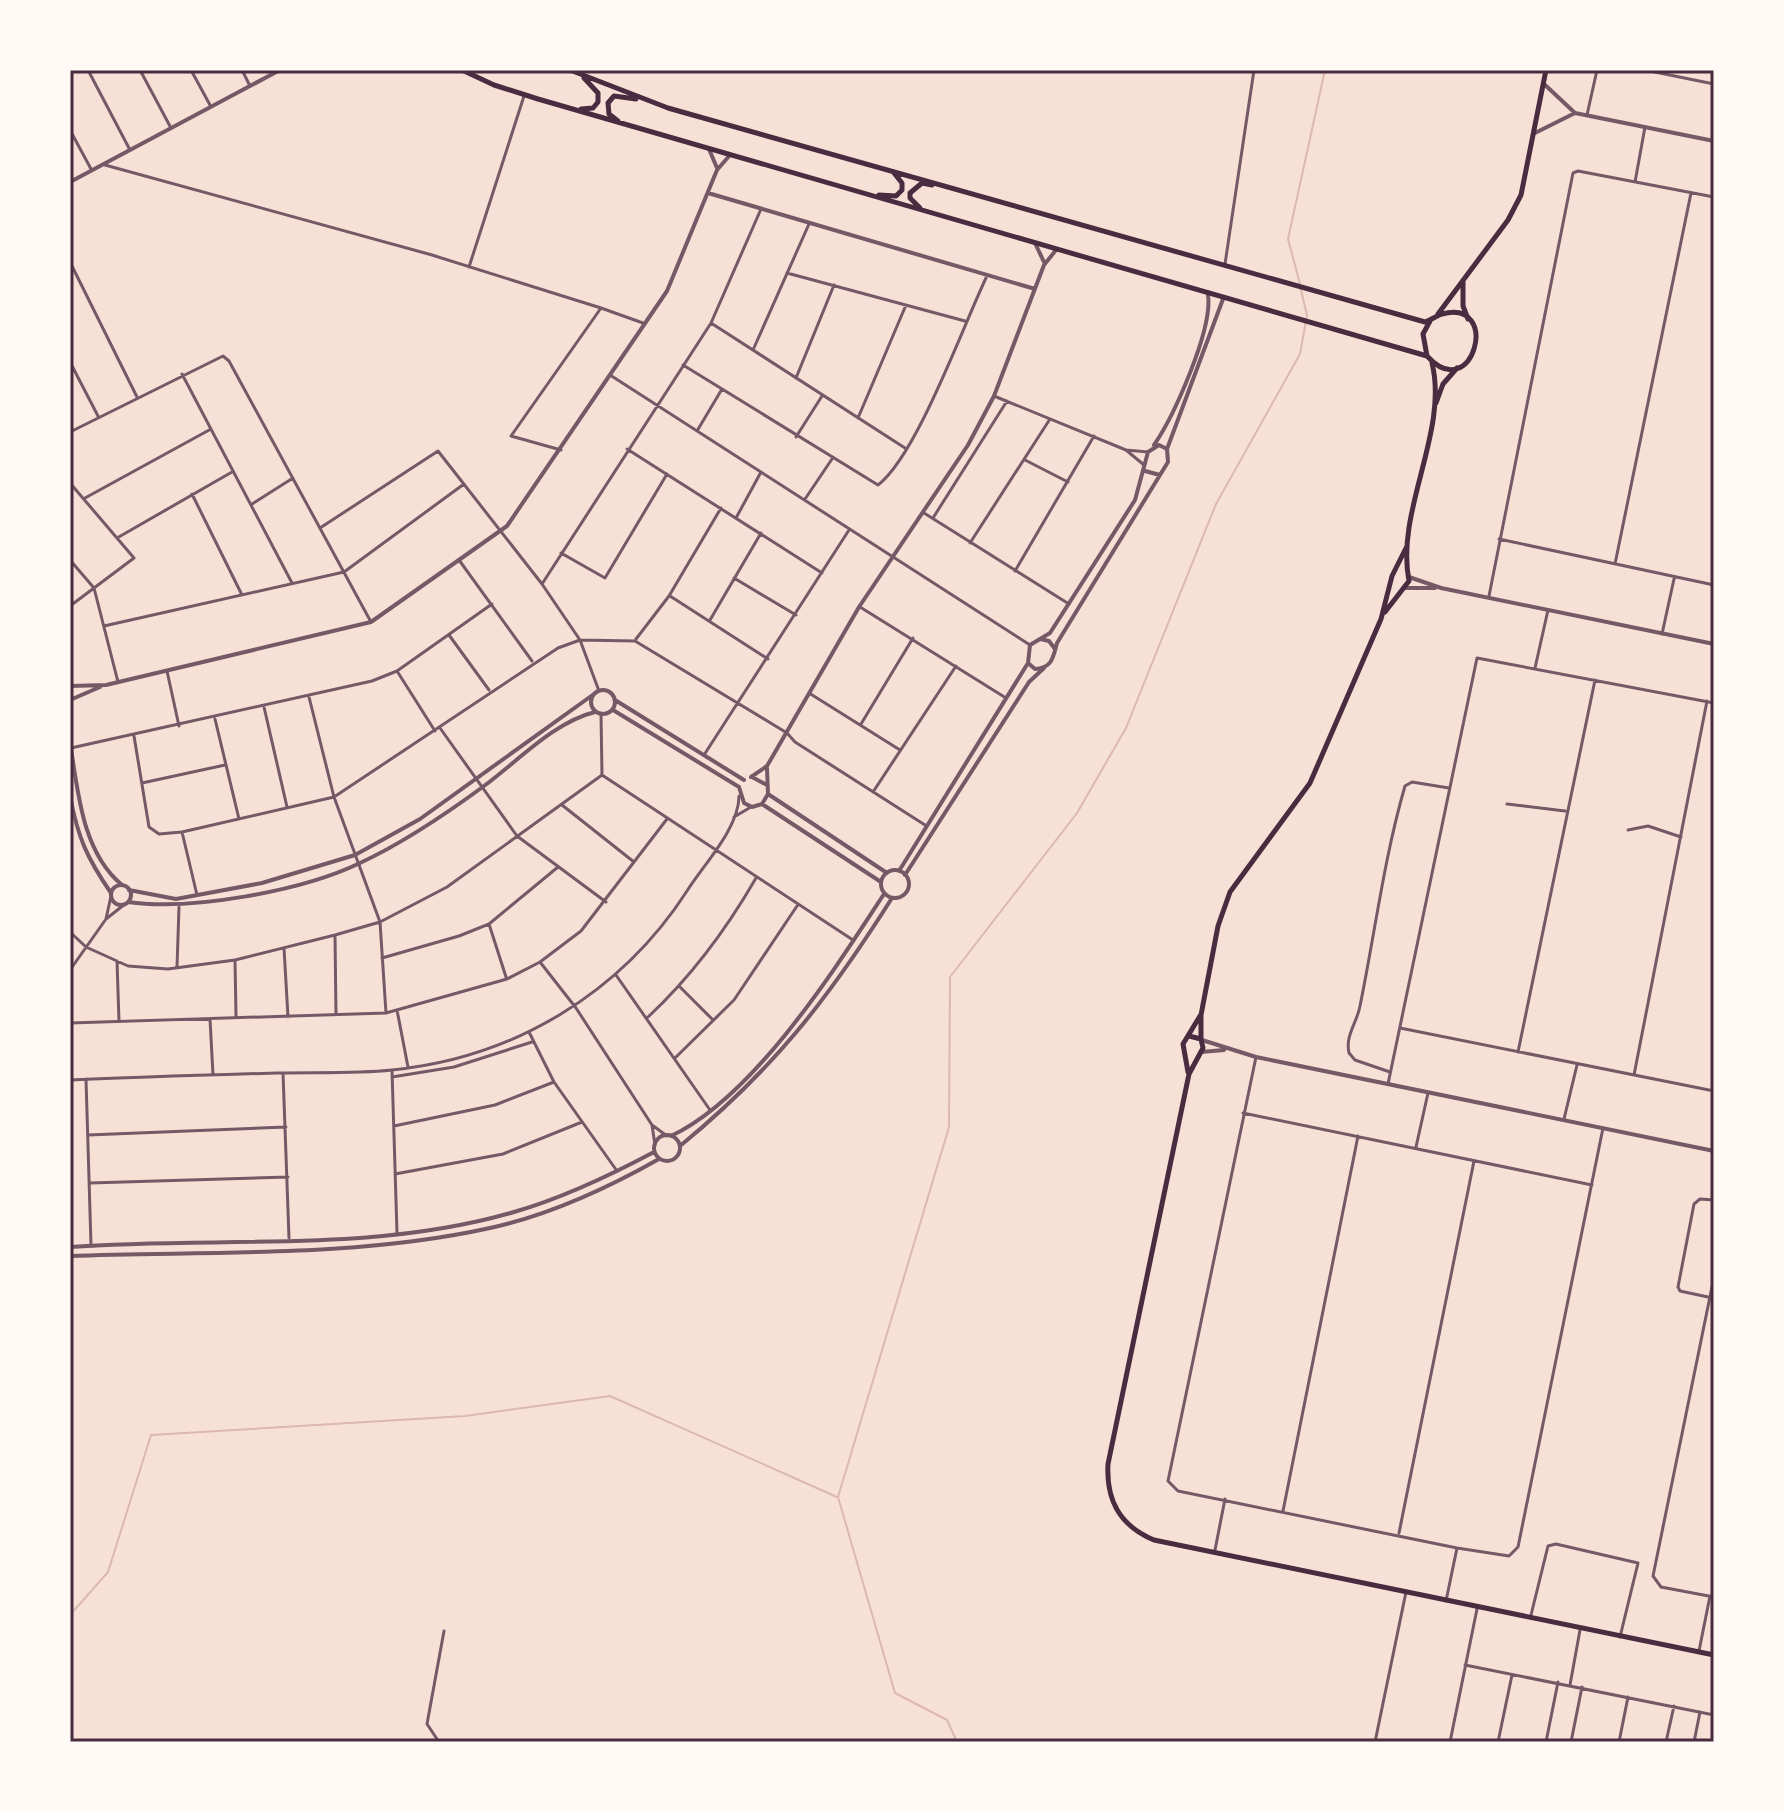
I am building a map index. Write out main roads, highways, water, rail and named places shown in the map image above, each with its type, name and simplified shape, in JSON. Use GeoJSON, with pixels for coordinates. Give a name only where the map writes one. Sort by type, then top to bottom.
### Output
{"type":"FeatureCollection","features":[{"type":"Feature","properties":{"kind":"main road"},"geometry":{"type":"LineString","coordinates":[[462,70],[524,94],[620,123],[1427,356]]}},
{"type":"Feature","properties":{"kind":"main road"},"geometry":{"type":"LineString","coordinates":[[570,70],[668,108]]}},
{"type":"Feature","properties":{"kind":"main road"},"geometry":{"type":"LineString","coordinates":[[1381,619],[1405,588],[1408,576],[1407,546],[1435,380],[1423,334],[1517,204],[1525,184],[1546,70]]}},
{"type":"Feature","properties":{"kind":"main road"},"geometry":{"type":"LineString","coordinates":[[576,109],[593,108],[598,102],[598,93],[582,75]]}},
{"type":"Feature","properties":{"kind":"main road"},"geometry":{"type":"LineString","coordinates":[[620,123],[609,114],[608,103],[614,96],[972,192],[1425,322],[1453,313],[1470,321]]}},
{"type":"Feature","properties":{"kind":"main road"},"geometry":{"type":"LineString","coordinates":[[839,187],[896,196],[902,190],[902,183],[889,170]]}},
{"type":"Feature","properties":{"kind":"main road"},"geometry":{"type":"LineString","coordinates":[[930,213],[910,198],[913,188],[922,183],[972,192]]}},
{"type":"Feature","properties":{"kind":"main road"},"geometry":{"type":"LineString","coordinates":[[1432,362],[1449,368],[1458,367],[1467,363],[1477,347],[1475,329],[1463,306],[1463,281]]}},
{"type":"Feature","properties":{"kind":"main road"},"geometry":{"type":"LineString","coordinates":[[1432,412],[1443,384],[1458,367]]}},
{"type":"Feature","properties":{"kind":"main road"},"geometry":{"type":"LineString","coordinates":[[1407,546],[1394,574],[1381,619],[1310,783],[1230,892],[1218,926],[1201,1015],[1200,1053],[1189,1074],[1107,1476],[1115,1507],[1131,1529],[1154,1540],[1477,1609],[1714,1655]]}},
{"type":"Feature","properties":{"kind":"main road"},"geometry":{"type":"LineString","coordinates":[[1394,574],[1400,571],[1408,576]]}},
{"type":"Feature","properties":{"kind":"main road"},"geometry":{"type":"LineString","coordinates":[[1392,582],[1398,589],[1405,588]]}},
{"type":"Feature","properties":{"kind":"main road"},"geometry":{"type":"LineString","coordinates":[[1189,1074],[1183,1044],[1201,1015]]}},
{"type":"Feature","properties":{"kind":"main road"},"geometry":{"type":"LineString","coordinates":[[1189,1036],[1201,1040]]}},
{"type":"Feature","properties":{"kind":"main road"},"geometry":{"type":"LineString","coordinates":[[1187,1053],[1200,1053]]}},
{"type":"Feature","properties":{"kind":"waterway"},"geometry":{"type":"LineString","coordinates":[[1300,284],[1288,239],[1325,70]]}},
{"type":"Feature","properties":{"kind":"waterway"},"geometry":{"type":"LineString","coordinates":[[957,1742],[947,1720],[895,1693],[838,1497],[949,1127],[950,977],[1077,813],[1126,728],[1216,504],[1300,354],[1307,315],[1301,290]]}},
{"type":"Feature","properties":{"kind":"waterway"},"geometry":{"type":"LineString","coordinates":[[70,1615],[108,1572],[151,1435],[465,1416],[610,1396],[837,1497]]}}]}
